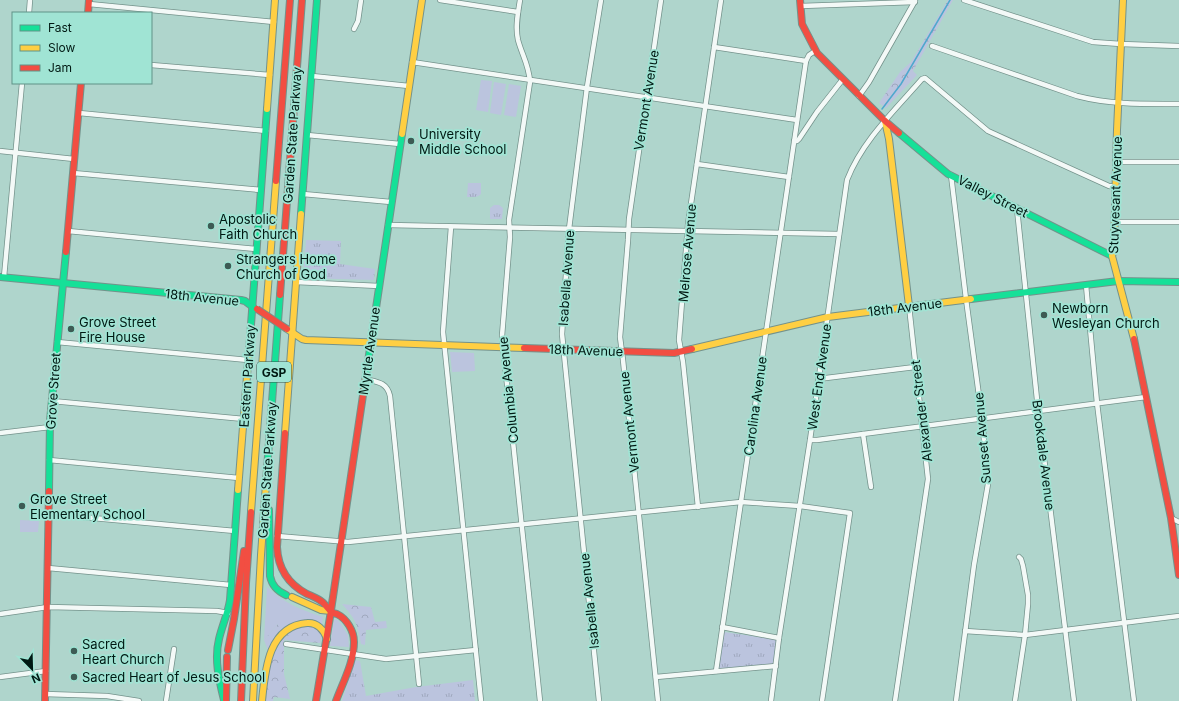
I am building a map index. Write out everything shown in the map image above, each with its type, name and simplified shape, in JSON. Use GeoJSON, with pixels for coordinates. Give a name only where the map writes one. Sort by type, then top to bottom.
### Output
{"type":"FeatureCollection","features":[{"type":"Feature","properties":{"kind":"main road","name":"Eastern Parkway"},"geometry":{"type":"LineString","coordinates":[[225,701],[218,674],[217,658],[220,638],[228,613],[231,586],[248,360],[254,308],[256,249],[275,0]]}},
{"type":"Feature","properties":{"kind":"main road","name":"Garden State Parkway"},"geometry":{"type":"LineString","coordinates":[[241,701],[246,583],[289,0]]}},
{"type":"Feature","properties":{"kind":"main road","name":"Garden State Parkway"},"geometry":{"type":"LineString","coordinates":[[253,701],[269,443],[302,0]]}},
{"type":"Feature","properties":{"kind":"main road"},"geometry":{"type":"LineString","coordinates":[[318,0],[296,282],[290,331],[277,550],[278,559],[287,579],[299,589],[323,602],[331,611],[342,618],[352,631],[354,641],[352,654],[336,701]]}},
{"type":"Feature","properties":{"kind":"main road","name":"Myrtle Avenue"},"geometry":{"type":"LineString","coordinates":[[316,701],[327,639],[422,0]]}},
{"type":"Feature","properties":{"kind":"main road","name":"Stuyvesant Avenue"},"geometry":{"type":"LineString","coordinates":[[1123,0],[1118,104],[1114,248],[1112,256],[1137,352],[1171,518],[1179,574]]}},
{"type":"Feature","properties":{"kind":"main road"},"geometry":{"type":"LineString","coordinates":[[88,12],[89,2]]}},
{"type":"Feature","properties":{"kind":"main road","name":"Valley Street"},"geometry":{"type":"LineString","coordinates":[[801,3],[802,24],[815,50],[885,121],[951,175],[1112,256]]}},
{"type":"Feature","properties":{"kind":"main road","name":"Grove Street"},"geometry":{"type":"LineString","coordinates":[[45,701],[48,607],[50,427],[82,84]]}},
{"type":"Feature","properties":{"kind":"main road","name":"Alexander Street"},"geometry":{"type":"LineString","coordinates":[[885,121],[889,139],[908,306]]}},
{"type":"Feature","properties":{"kind":"main road","name":"18th Avenue"},"geometry":{"type":"LineString","coordinates":[[2,277],[241,300],[302,339],[306,340],[670,354],[828,317],[1118,281],[1179,282]]}},
{"type":"Feature","properties":{"kind":"main road"},"geometry":{"type":"LineString","coordinates":[[269,443],[269,573],[271,582],[277,590],[289,596],[321,610],[331,611]]}},
{"type":"Feature","properties":{"kind":"main road"},"geometry":{"type":"LineString","coordinates":[[225,701],[229,638],[234,619],[253,489]]}},
{"type":"Feature","properties":{"kind":"main road"},"geometry":{"type":"LineString","coordinates":[[262,701],[265,674],[269,658],[274,644],[282,634],[288,629],[310,623],[320,627],[327,639]]}},
{"type":"Feature","properties":{"kind":"street"},"geometry":{"type":"LineString","coordinates":[[28,12],[30,0]]}},
{"type":"Feature","properties":{"kind":"street"},"geometry":{"type":"LineString","coordinates":[[354,29],[358,21],[361,0]]}},
{"type":"Feature","properties":{"kind":"street"},"geometry":{"type":"LineString","coordinates":[[440,0],[518,12]]}},
{"type":"Feature","properties":{"kind":"street"},"geometry":{"type":"LineString","coordinates":[[520,0],[516,26],[517,36],[527,63],[530,79]]}},
{"type":"Feature","properties":{"kind":"street","name":"Isabella Avenue"},"geometry":{"type":"LineString","coordinates":[[599,701],[562,328],[569,229],[587,87],[601,0]]}},
{"type":"Feature","properties":{"kind":"street","name":"Vermont Avenue"},"geometry":{"type":"LineString","coordinates":[[658,701],[620,337],[628,240],[628,219],[661,0]]}},
{"type":"Feature","properties":{"kind":"street","name":"Melrose Avenue"},"geometry":{"type":"LineString","coordinates":[[698,507],[683,362],[679,340],[687,232],[721,0]]}},
{"type":"Feature","properties":{"kind":"street"},"geometry":{"type":"LineString","coordinates":[[964,0],[1093,42],[1179,46]]}},
{"type":"Feature","properties":{"kind":"street"},"geometry":{"type":"LineString","coordinates":[[801,3],[915,1]]}},
{"type":"Feature","properties":{"kind":"street"},"geometry":{"type":"LineString","coordinates":[[859,96],[869,82],[915,1]]}},
{"type":"Feature","properties":{"kind":"street"},"geometry":{"type":"LineString","coordinates":[[89,2],[274,22]]}},
{"type":"Feature","properties":{"kind":"street"},"geometry":{"type":"LineString","coordinates":[[932,46],[1091,100],[1118,104],[1179,104]]}},
{"type":"Feature","properties":{"kind":"street"},"geometry":{"type":"LineString","coordinates":[[714,47],[806,61],[809,55],[815,50]]}},
{"type":"Feature","properties":{"kind":"street","name":"Carolina Avenue"},"geometry":{"type":"LineString","coordinates":[[716,672],[806,61]]}},
{"type":"Feature","properties":{"kind":"street"},"geometry":{"type":"LineString","coordinates":[[412,62],[647,96],[797,120]]}},
{"type":"Feature","properties":{"kind":"street"},"geometry":{"type":"LineString","coordinates":[[152,65],[270,75]]}},
{"type":"Feature","properties":{"kind":"street"},"geometry":{"type":"LineString","coordinates":[[312,76],[409,86]]}},
{"type":"Feature","properties":{"kind":"street","name":"West End Avenue"},"geometry":{"type":"LineString","coordinates":[[771,701],[847,180],[851,169],[865,146],[923,78],[988,131],[1108,186],[1116,187]]}},
{"type":"Feature","properties":{"kind":"street","name":"Columbia Avenue"},"geometry":{"type":"LineString","coordinates":[[530,79],[509,220],[510,237],[502,333],[540,701]]}},
{"type":"Feature","properties":{"kind":"street"},"geometry":{"type":"LineString","coordinates":[[794,141],[798,140],[817,112],[843,79]]}},
{"type":"Feature","properties":{"kind":"street"},"geometry":{"type":"LineString","coordinates":[[2,277],[22,84]]}},
{"type":"Feature","properties":{"kind":"street"},"geometry":{"type":"LineString","coordinates":[[79,113],[266,131]]}},
{"type":"Feature","properties":{"kind":"street"},"geometry":{"type":"LineString","coordinates":[[307,135],[400,144]]}},
{"type":"Feature","properties":{"kind":"street"},"geometry":{"type":"LineString","coordinates":[[0,152],[74,159]]}},
{"type":"Feature","properties":{"kind":"street"},"geometry":{"type":"LineString","coordinates":[[1117,162],[1179,162]]}},
{"type":"Feature","properties":{"kind":"street"},"geometry":{"type":"LineString","coordinates":[[697,164],[789,177]]}},
{"type":"Feature","properties":{"kind":"street"},"geometry":{"type":"LineString","coordinates":[[73,173],[261,190]]}},
{"type":"Feature","properties":{"kind":"street","name":"Sunset Avenue"},"geometry":{"type":"LineString","coordinates":[[951,175],[982,418],[988,484],[974,565],[956,701]]}},
{"type":"Feature","properties":{"kind":"street"},"geometry":{"type":"LineString","coordinates":[[303,194],[391,202]]}},
{"type":"Feature","properties":{"kind":"street","name":"Brookdale Avenue"},"geometry":{"type":"LineString","coordinates":[[1017,209],[1025,292],[1074,701]]}},
{"type":"Feature","properties":{"kind":"street"},"geometry":{"type":"LineString","coordinates":[[1115,222],[1179,222]]}},
{"type":"Feature","properties":{"kind":"street"},"geometry":{"type":"LineString","coordinates":[[388,225],[839,234]]}},
{"type":"Feature","properties":{"kind":"street"},"geometry":{"type":"LineString","coordinates":[[451,227],[443,329],[444,345],[481,701]]}},
{"type":"Feature","properties":{"kind":"street"},"geometry":{"type":"LineString","coordinates":[[68,231],[256,249]]}},
{"type":"Feature","properties":{"kind":"street"},"geometry":{"type":"LineString","coordinates":[[296,282],[379,286]]}},
{"type":"Feature","properties":{"kind":"street"},"geometry":{"type":"LineString","coordinates":[[1086,285],[1097,403],[1134,701]]}},
{"type":"Feature","properties":{"kind":"street","name":"Alexander Street"},"geometry":{"type":"LineString","coordinates":[[895,701],[928,478],[908,306]]}},
{"type":"Feature","properties":{"kind":"street"},"geometry":{"type":"LineString","coordinates":[[57,342],[248,360]]}},
{"type":"Feature","properties":{"kind":"street"},"geometry":{"type":"LineString","coordinates":[[818,379],[915,367]]}},
{"type":"Feature","properties":{"kind":"street"},"geometry":{"type":"LineString","coordinates":[[365,380],[384,384],[389,393],[419,684]]}},
{"type":"Feature","properties":{"kind":"street"},"geometry":{"type":"LineString","coordinates":[[810,440],[1146,397]]}},
{"type":"Feature","properties":{"kind":"street"},"geometry":{"type":"LineString","coordinates":[[52,401],[244,419]]}},
{"type":"Feature","properties":{"kind":"street"},"geometry":{"type":"LineString","coordinates":[[0,433],[50,427]]}},
{"type":"Feature","properties":{"kind":"street"},"geometry":{"type":"LineString","coordinates":[[863,434],[871,487]]}},
{"type":"Feature","properties":{"kind":"street"},"geometry":{"type":"LineString","coordinates":[[49,460],[239,478]]}},
{"type":"Feature","properties":{"kind":"street"},"geometry":{"type":"LineString","coordinates":[[277,536],[348,542],[741,502],[800,506],[850,513],[822,701]]}},
{"type":"Feature","properties":{"kind":"street"},"geometry":{"type":"LineString","coordinates":[[49,514],[235,531]]}},
{"type":"Feature","properties":{"kind":"street"},"geometry":{"type":"LineString","coordinates":[[1171,518],[1179,522]]}},
{"type":"Feature","properties":{"kind":"street"},"geometry":{"type":"LineString","coordinates":[[1015,701],[1025,635],[1028,595],[1024,566],[1019,557]]}},
{"type":"Feature","properties":{"kind":"street"},"geometry":{"type":"LineString","coordinates":[[48,568],[231,586]]}},
{"type":"Feature","properties":{"kind":"street"},"geometry":{"type":"LineString","coordinates":[[0,614],[48,607],[217,611],[228,613]]}},
{"type":"Feature","properties":{"kind":"street"},"geometry":{"type":"LineString","coordinates":[[965,630],[1025,635],[1179,616]]}},
{"type":"Feature","properties":{"kind":"street"},"geometry":{"type":"LineString","coordinates":[[722,627],[779,638]]}},
{"type":"Feature","properties":{"kind":"street"},"geometry":{"type":"LineString","coordinates":[[286,644],[386,659],[476,650]]}},
{"type":"Feature","properties":{"kind":"street"},"geometry":{"type":"LineString","coordinates":[[166,701],[174,649]]}},
{"type":"Feature","properties":{"kind":"street"},"geometry":{"type":"LineString","coordinates":[[656,677],[776,666]]}},
{"type":"Feature","properties":{"kind":"street"},"geometry":{"type":"LineString","coordinates":[[0,677],[46,671]]}},
{"type":"Feature","properties":{"kind":"street"},"geometry":{"type":"LineString","coordinates":[[45,694],[139,701]]}},
{"type":"Feature","properties":{"kind":"green space"},"geometry":{"type":"Polygon","coordinates":[[[948,0],[953,0],[913,71],[917,75],[886,108],[879,103],[900,72],[911,62],[948,0]]]}},
{"type":"Feature","properties":{"kind":"green space"},"geometry":{"type":"Polygon","coordinates":[[[481,80],[492,81],[488,112],[476,110],[481,80]]]}},
{"type":"Feature","properties":{"kind":"green space"},"geometry":{"type":"Polygon","coordinates":[[[494,82],[506,84],[501,115],[490,113],[494,82]]]}},
{"type":"Feature","properties":{"kind":"green space"},"geometry":{"type":"Polygon","coordinates":[[[509,84],[521,86],[516,117],[504,115],[509,84]]]}},
{"type":"Feature","properties":{"kind":"green space"},"geometry":{"type":"Polygon","coordinates":[[[468,183],[481,183],[481,194],[477,197],[467,197],[468,183]]]}},
{"type":"Feature","properties":{"kind":"green space"},"geometry":{"type":"Polygon","coordinates":[[[494,205],[499,205],[503,208],[502,219],[490,219],[490,208],[494,205]]]}},
{"type":"Feature","properties":{"kind":"green space"},"geometry":{"type":"Polygon","coordinates":[[[306,240],[341,241],[340,264],[375,269],[374,280],[303,278],[306,240]]]}},
{"type":"Feature","properties":{"kind":"green space"},"geometry":{"type":"Polygon","coordinates":[[[450,352],[474,353],[475,371],[452,372],[450,352]]]}},
{"type":"Feature","properties":{"kind":"green space"},"geometry":{"type":"Polygon","coordinates":[[[20,520],[39,521],[38,532],[20,532],[20,520]]]}},
{"type":"Feature","properties":{"kind":"green space"},"geometry":{"type":"Polygon","coordinates":[[[267,587],[273,593],[293,605],[307,612],[323,617],[322,625],[278,624],[264,640],[267,587]]]}},
{"type":"Feature","properties":{"kind":"green space"},"geometry":{"type":"Polygon","coordinates":[[[342,604],[371,607],[375,622],[386,621],[387,628],[366,630],[365,645],[361,644],[359,632],[355,622],[350,613],[342,604]]]}},
{"type":"Feature","properties":{"kind":"green space"},"geometry":{"type":"Polygon","coordinates":[[[334,620],[338,620],[348,635],[349,647],[330,646],[334,620]]]}},
{"type":"Feature","properties":{"kind":"green space"},"geometry":{"type":"Polygon","coordinates":[[[299,621],[322,625],[320,643],[284,640],[284,674],[290,699],[274,697],[273,701],[265,701],[271,659],[264,640],[278,624],[299,621]]]}},
{"type":"Feature","properties":{"kind":"green space"},"geometry":{"type":"Polygon","coordinates":[[[724,632],[779,640],[775,665],[718,670],[724,632]]]}},
{"type":"Feature","properties":{"kind":"green space"},"geometry":{"type":"Polygon","coordinates":[[[355,660],[360,661],[366,696],[416,687],[473,680],[475,701],[342,701],[355,660]]]}},
{"type":"Feature","properties":{"kind":"waterway"},"geometry":{"type":"LineString","coordinates":[[882,109],[901,84],[950,0]]}},
{"type":"Feature","properties":{"kind":"traffic: fast"},"geometry":{"type":"LineString","coordinates":[[301,214],[317,0]]}},
{"type":"Feature","properties":{"kind":"traffic: fast"},"geometry":{"type":"LineString","coordinates":[[250,338],[267,109]]}},
{"type":"Feature","properties":{"kind":"traffic: fast"},"geometry":{"type":"LineString","coordinates":[[899,133],[948,174],[1112,256]]}},
{"type":"Feature","properties":{"kind":"traffic: fast"},"geometry":{"type":"LineString","coordinates":[[366,375],[402,134]]}},
{"type":"Feature","properties":{"kind":"traffic: fast"},"geometry":{"type":"LineString","coordinates":[[49,491],[50,421],[66,252]]}},
{"type":"Feature","properties":{"kind":"traffic: fast"},"geometry":{"type":"LineString","coordinates":[[0,277],[241,300],[253,307]]}},
{"type":"Feature","properties":{"kind":"traffic: fast"},"geometry":{"type":"LineString","coordinates":[[971,299],[1118,281],[1179,282]]}},
{"type":"Feature","properties":{"kind":"traffic: fast"},"geometry":{"type":"LineString","coordinates":[[267,469],[280,295]]}},
{"type":"Feature","properties":{"kind":"traffic: fast"},"geometry":{"type":"LineString","coordinates":[[224,700],[219,677],[217,654],[219,639],[230,600],[238,490]]}},
{"type":"Feature","properties":{"kind":"traffic: fast"},"geometry":{"type":"LineString","coordinates":[[269,510],[270,576],[275,588],[286,595]]}},
{"type":"Feature","properties":{"kind":"traffic: slow"},"geometry":{"type":"LineString","coordinates":[[267,109],[275,0]]}},
{"type":"Feature","properties":{"kind":"traffic: slow"},"geometry":{"type":"LineString","coordinates":[[402,134],[422,0]]}},
{"type":"Feature","properties":{"kind":"traffic: slow"},"geometry":{"type":"LineString","coordinates":[[1123,0],[1117,130],[1114,248],[1112,256],[1134,339]]}},
{"type":"Feature","properties":{"kind":"traffic: slow"},"geometry":{"type":"LineString","coordinates":[[885,121],[889,139],[909,306]]}},
{"type":"Feature","properties":{"kind":"traffic: slow"},"geometry":{"type":"LineString","coordinates":[[251,512],[276,181]]}},
{"type":"Feature","properties":{"kind":"traffic: slow"},"geometry":{"type":"LineString","coordinates":[[285,433],[301,214]]}},
{"type":"Feature","properties":{"kind":"traffic: slow"},"geometry":{"type":"LineString","coordinates":[[692,349],[828,317],[971,299]]}},
{"type":"Feature","properties":{"kind":"traffic: slow"},"geometry":{"type":"LineString","coordinates":[[287,329],[306,340],[524,348]]}},
{"type":"Feature","properties":{"kind":"traffic: slow"},"geometry":{"type":"LineString","coordinates":[[238,490],[250,338]]}},
{"type":"Feature","properties":{"kind":"traffic: slow"},"geometry":{"type":"LineString","coordinates":[[253,701],[267,469]]}},
{"type":"Feature","properties":{"kind":"traffic: slow"},"geometry":{"type":"LineString","coordinates":[[292,597],[321,610],[331,611]]}},
{"type":"Feature","properties":{"kind":"traffic: slow"},"geometry":{"type":"LineString","coordinates":[[262,701],[267,664],[276,641],[284,632],[294,626],[311,623],[320,627],[327,639]]}},
{"type":"Feature","properties":{"kind":"traffic: jam"},"geometry":{"type":"LineString","coordinates":[[88,12],[89,0]]}},
{"type":"Feature","properties":{"kind":"traffic: jam"},"geometry":{"type":"LineString","coordinates":[[276,181],[290,0]]}},
{"type":"Feature","properties":{"kind":"traffic: jam"},"geometry":{"type":"LineString","coordinates":[[280,295],[302,0]]}},
{"type":"Feature","properties":{"kind":"traffic: jam"},"geometry":{"type":"LineString","coordinates":[[800,0],[802,24],[817,53],[899,133]]}},
{"type":"Feature","properties":{"kind":"traffic: jam"},"geometry":{"type":"LineString","coordinates":[[66,252],[81,84]]}},
{"type":"Feature","properties":{"kind":"traffic: jam"},"geometry":{"type":"LineString","coordinates":[[257,309],[287,329]]}},
{"type":"Feature","properties":{"kind":"traffic: jam"},"geometry":{"type":"LineString","coordinates":[[1134,339],[1171,518],[1179,575]]}},
{"type":"Feature","properties":{"kind":"traffic: jam"},"geometry":{"type":"LineString","coordinates":[[524,348],[674,353],[692,349]]}},
{"type":"Feature","properties":{"kind":"traffic: jam"},"geometry":{"type":"LineString","coordinates":[[316,701],[366,375]]}},
{"type":"Feature","properties":{"kind":"traffic: jam"},"geometry":{"type":"LineString","coordinates":[[285,433],[277,547],[279,562],[285,575],[294,585],[300,590],[324,603],[330,611],[341,616],[347,622],[351,630],[354,638],[354,649],[348,672],[336,701]]}},
{"type":"Feature","properties":{"kind":"traffic: jam"},"geometry":{"type":"LineString","coordinates":[[45,701],[49,491]]}},
{"type":"Feature","properties":{"kind":"traffic: jam"},"geometry":{"type":"LineString","coordinates":[[241,701],[246,583],[251,512]]}},
{"type":"Feature","properties":{"kind":"traffic: jam"},"geometry":{"type":"LineString","coordinates":[[228,650],[244,551]]}},
{"type":"Feature","properties":{"kind":"traffic: jam"},"geometry":{"type":"LineString","coordinates":[[226,701],[227,657]]}},
{"type":"Feature","properties":{"kind":"place","name":"University Middle School"},"geometry":{"type":"Point","coordinates":[411,141]}},
{"type":"Feature","properties":{"kind":"place","name":"Apostolic Faith Church"},"geometry":{"type":"Point","coordinates":[211,226]}},
{"type":"Feature","properties":{"kind":"place","name":"Strangers Home Church of God"},"geometry":{"type":"Point","coordinates":[228,266]}},
{"type":"Feature","properties":{"kind":"place","name":"Newborn Wesleyan Church"},"geometry":{"type":"Point","coordinates":[1044,315]}},
{"type":"Feature","properties":{"kind":"place","name":"Grove Street Fire House"},"geometry":{"type":"Point","coordinates":[71,329]}},
{"type":"Feature","properties":{"kind":"place","name":"Grove Street Elementary School"},"geometry":{"type":"Point","coordinates":[22,506]}},
{"type":"Feature","properties":{"kind":"place","name":"Sacred Heart Church"},"geometry":{"type":"Point","coordinates":[74,651]}},
{"type":"Feature","properties":{"kind":"place","name":"Sacred Heart of Jesus School"},"geometry":{"type":"Point","coordinates":[74,677]}}]}
